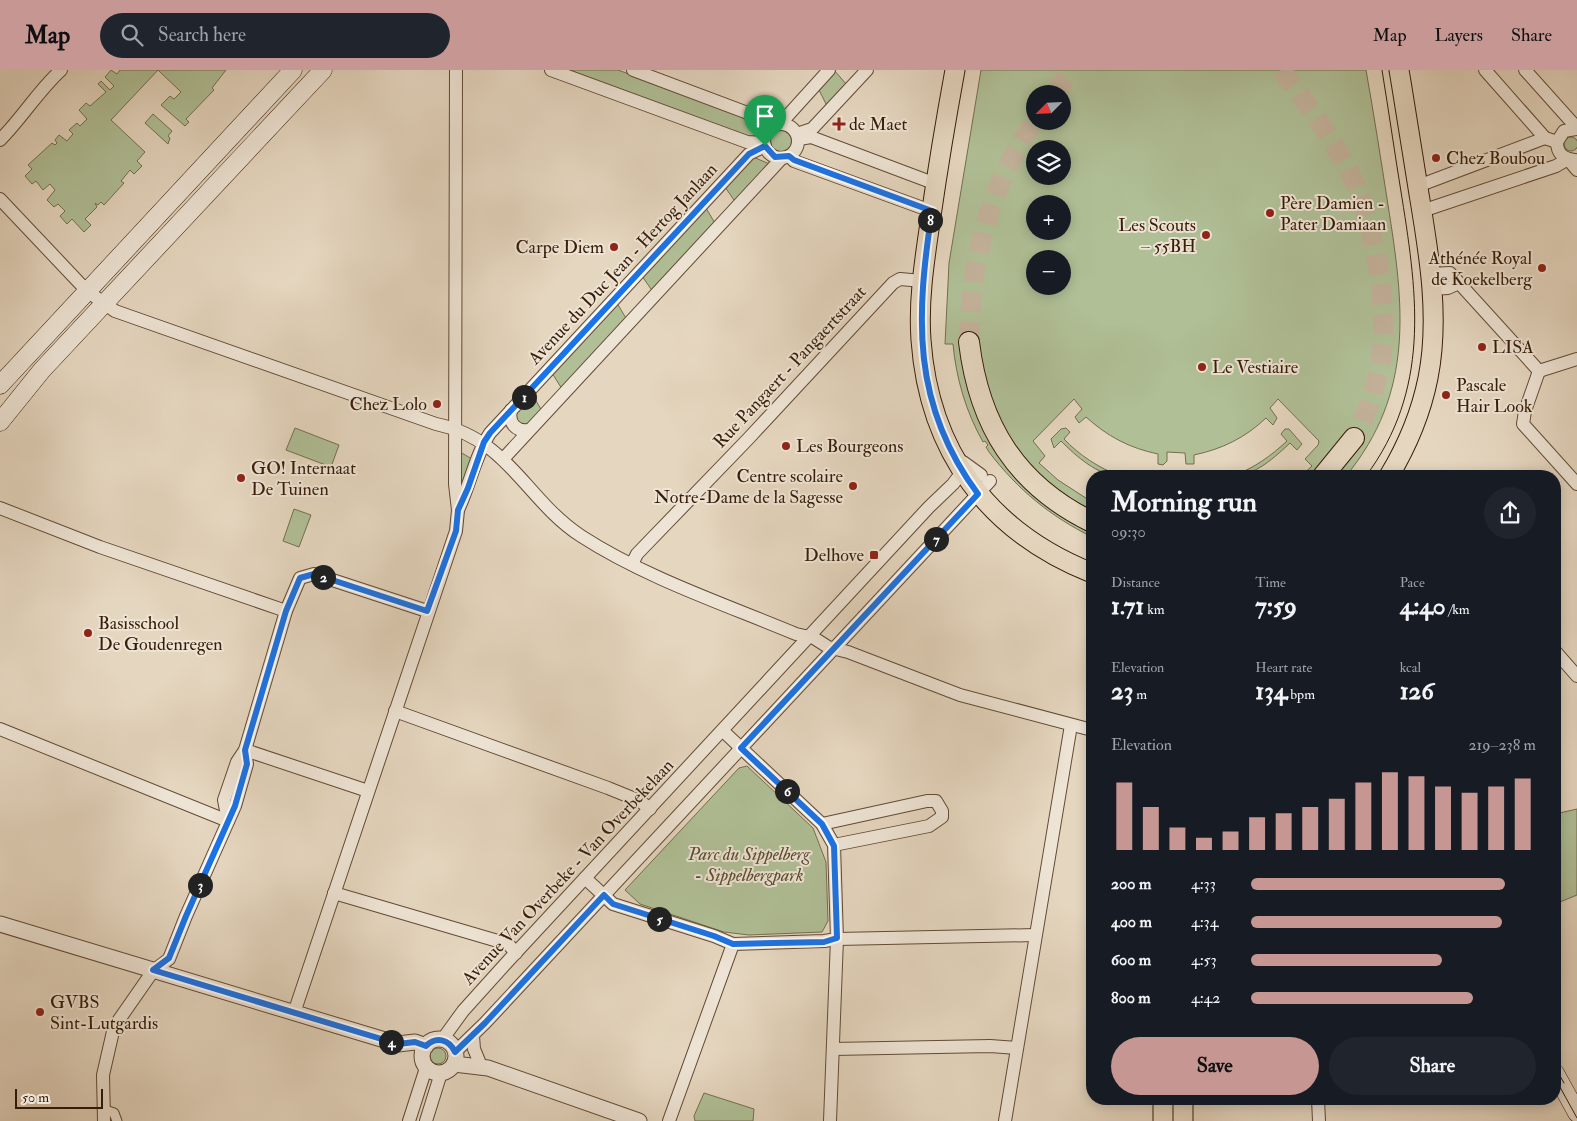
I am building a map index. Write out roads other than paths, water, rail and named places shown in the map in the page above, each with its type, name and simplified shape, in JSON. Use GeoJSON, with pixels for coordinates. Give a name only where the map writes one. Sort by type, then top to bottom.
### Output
{"type":"FeatureCollection","features":[{"type":"Feature","properties":{"kind":"highway"},"geometry":{"type":"LineString","coordinates":[[969,342],[980,399],[987,417],[1006,451],[1024,473],[1045,493],[1061,505],[1086,519]]}},
{"type":"Feature","properties":{"kind":"highway"},"geometry":{"type":"LineString","coordinates":[[1328,470],[1354,438]]}},
{"type":"Feature","properties":{"kind":"main road"},"geometry":{"type":"LineString","coordinates":[[0,385],[293,70]]}},
{"type":"Feature","properties":{"kind":"main road"},"geometry":{"type":"LineString","coordinates":[[0,422],[32,381],[323,70]]}},
{"type":"Feature","properties":{"kind":"main road"},"geometry":{"type":"LineString","coordinates":[[955,70],[922,281],[920,338],[934,410],[950,446],[965,470],[983,483],[1000,516],[1030,539],[1070,564],[1086,571]]}},
{"type":"Feature","properties":{"kind":"main road"},"geometry":{"type":"LineString","coordinates":[[1396,470],[1416,420],[1428,377],[1433,316],[1431,282],[1422,211],[1399,70]]}},
{"type":"Feature","properties":{"kind":"main road"},"geometry":{"type":"LineString","coordinates":[[1561,1084],[1577,1113]]}},
{"type":"Feature","properties":{"kind":"main road"},"geometry":{"type":"LineString","coordinates":[[1163,1105],[1163,1121]]}},
{"type":"Feature","properties":{"kind":"main road"},"geometry":{"type":"LineString","coordinates":[[1183,1105],[1183,1121]]}},
{"type":"Feature","properties":{"kind":"street"},"geometry":{"type":"LineString","coordinates":[[0,140],[16,124],[25,108],[61,70]]}},
{"type":"Feature","properties":{"kind":"street"},"geometry":{"type":"LineString","coordinates":[[294,1013],[427,611],[456,531],[458,510],[455,484],[456,70]]}},
{"type":"Feature","properties":{"kind":"street"},"geometry":{"type":"LineString","coordinates":[[551,70],[747,142],[765,145]]}},
{"type":"Feature","properties":{"kind":"street"},"geometry":{"type":"LineString","coordinates":[[504,458],[798,146],[798,136],[793,128],[777,124],[633,70]]}},
{"type":"Feature","properties":{"kind":"street"},"geometry":{"type":"LineString","coordinates":[[829,70],[765,136],[765,145],[775,157],[786,157],[932,211]]}},
{"type":"Feature","properties":{"kind":"street"},"geometry":{"type":"LineString","coordinates":[[798,136],[812,129],[867,70]]}},
{"type":"Feature","properties":{"kind":"street"},"geometry":{"type":"LineString","coordinates":[[1485,70],[1551,140],[1559,152],[1572,159],[1577,170]]}},
{"type":"Feature","properties":{"kind":"street"},"geometry":{"type":"LineString","coordinates":[[1418,186],[1551,140],[1564,131],[1577,128],[1524,70]]}},
{"type":"Feature","properties":{"kind":"street"},"geometry":{"type":"LineString","coordinates":[[798,136],[811,137],[936,184]]}},
{"type":"Feature","properties":{"kind":"street","name":"Avenue du Duc Jean - Hertog Janlaan"},"geometry":{"type":"LineString","coordinates":[[484,442],[511,410],[749,154],[765,145]]}},
{"type":"Feature","properties":{"kind":"street"},"geometry":{"type":"LineString","coordinates":[[1422,211],[1572,159]]}},
{"type":"Feature","properties":{"kind":"street"},"geometry":{"type":"LineString","coordinates":[[0,200],[87,291],[105,304],[119,312],[436,424],[455,428],[484,442],[504,458],[554,513],[580,535],[632,564],[835,648],[960,695],[1086,729]]}},
{"type":"Feature","properties":{"kind":"street","name":"Rue Pangaert - Pangaertstraat"},"geometry":{"type":"LineString","coordinates":[[632,564],[636,554],[748,439],[894,284],[900,280],[922,281]]}},
{"type":"Feature","properties":{"kind":"street"},"geometry":{"type":"LineString","coordinates":[[1431,282],[1448,288],[1459,283],[1539,371]]}},
{"type":"Feature","properties":{"kind":"street"},"geometry":{"type":"LineString","coordinates":[[1539,371],[1577,359]]}},
{"type":"Feature","properties":{"kind":"street"},"geometry":{"type":"LineString","coordinates":[[1539,371],[1524,411],[1523,424],[1577,484]]}},
{"type":"Feature","properties":{"kind":"street"},"geometry":{"type":"LineString","coordinates":[[511,410],[510,415],[513,426],[523,431],[529,430]]}},
{"type":"Feature","properties":{"kind":"street"},"geometry":{"type":"LineString","coordinates":[[458,510],[484,442]]}},
{"type":"Feature","properties":{"kind":"street","name":"Avenue Van Overbeke - Van Overbekelaan"},"geometry":{"type":"LineString","coordinates":[[442,1040],[464,1010],[516,953],[929,506],[965,470]]}},
{"type":"Feature","properties":{"kind":"street"},"geometry":{"type":"LineString","coordinates":[[426,1121],[441,1073],[473,1036],[835,648],[983,483]]}},
{"type":"Feature","properties":{"kind":"street"},"geometry":{"type":"LineString","coordinates":[[0,508],[100,547],[286,611]]}},
{"type":"Feature","properties":{"kind":"street"},"geometry":{"type":"LineString","coordinates":[[117,1121],[114,1113],[104,1116],[103,1075],[114,1027],[153,970],[169,958],[179,930],[235,806],[247,764],[245,750],[286,611],[300,578],[314,574],[427,611]]}},
{"type":"Feature","properties":{"kind":"street"},"geometry":{"type":"LineString","coordinates":[[1561,657],[1577,676]]}},
{"type":"Feature","properties":{"kind":"street"},"geometry":{"type":"LineString","coordinates":[[395,711],[608,788],[640,801],[650,809]]}},
{"type":"Feature","properties":{"kind":"street"},"geometry":{"type":"LineString","coordinates":[[1005,1121],[1071,725]]}},
{"type":"Feature","properties":{"kind":"street"},"geometry":{"type":"LineString","coordinates":[[0,729],[228,821]]}},
{"type":"Feature","properties":{"kind":"street"},"geometry":{"type":"LineString","coordinates":[[723,731],[822,824],[834,846],[837,938],[830,1121]]}},
{"type":"Feature","properties":{"kind":"street"},"geometry":{"type":"LineString","coordinates":[[245,750],[368,791]]}},
{"type":"Feature","properties":{"kind":"street"},"geometry":{"type":"LineString","coordinates":[[822,824],[927,801],[936,801],[942,810],[942,817],[929,826],[834,846]]}},
{"type":"Feature","properties":{"kind":"street"},"geometry":{"type":"LineString","coordinates":[[585,878],[613,904],[714,936],[733,944],[824,942],[837,938],[1035,936]]}},
{"type":"Feature","properties":{"kind":"street"},"geometry":{"type":"LineString","coordinates":[[334,893],[508,944],[516,953]]}},
{"type":"Feature","properties":{"kind":"street"},"geometry":{"type":"LineString","coordinates":[[0,924],[398,1044],[411,1054],[424,1057]]}},
{"type":"Feature","properties":{"kind":"street"},"geometry":{"type":"LineString","coordinates":[[670,1121],[733,944]]}},
{"type":"Feature","properties":{"kind":"street"},"geometry":{"type":"LineString","coordinates":[[473,1036],[474,1049],[484,1065]]}},
{"type":"Feature","properties":{"kind":"street"},"geometry":{"type":"LineString","coordinates":[[409,1121],[424,1057],[433,1041],[442,1040],[449,1044],[454,1058]]}},
{"type":"Feature","properties":{"kind":"street"},"geometry":{"type":"LineString","coordinates":[[833,1049],[990,1046],[1017,1048]]}},
{"type":"Feature","properties":{"kind":"street"},"geometry":{"type":"LineString","coordinates":[[424,1057],[430,1071],[441,1073]]}},
{"type":"Feature","properties":{"kind":"street"},"geometry":{"type":"LineString","coordinates":[[454,1058],[484,1065],[639,1121]]}},
{"type":"Feature","properties":{"kind":"street"},"geometry":{"type":"LineString","coordinates":[[1318,1105],[1318,1121]]}},
{"type":"Feature","properties":{"kind":"tunnel"},"geometry":{"type":"LineString","coordinates":[[1061,85],[1072,70]]}},
{"type":"Feature","properties":{"kind":"tunnel"},"geometry":{"type":"LineString","coordinates":[[1281,70],[1308,105],[1340,154],[1357,188],[1372,235],[1381,286],[1383,312],[1381,359],[1371,400],[1354,438]]}},
{"type":"Feature","properties":{"kind":"tunnel"},"geometry":{"type":"LineString","coordinates":[[969,342],[970,311],[978,253],[985,226],[1005,172],[1029,130]]}},
{"type":"Feature","properties":{"kind":"tram line"},"geometry":{"type":"LineString","coordinates":[[1370,470],[1387,443],[1401,410],[1410,377],[1414,342],[1415,307],[1408,235],[1382,70]]}},
{"type":"Feature","properties":{"kind":"tram line"},"geometry":{"type":"LineString","coordinates":[[1561,1078],[1564,1083]]}},
{"type":"Feature","properties":{"kind":"tram line"},"geometry":{"type":"LineString","coordinates":[[1561,1089],[1577,1118]]}},
{"type":"Feature","properties":{"kind":"place","name":"de Maet"},"geometry":{"type":"Point","coordinates":[839,124]}},
{"type":"Feature","properties":{"kind":"place","name":"Chez Boubou"},"geometry":{"type":"Point","coordinates":[1436,158]}},
{"type":"Feature","properties":{"kind":"place","name":"Père Damien - Pater Damiaan"},"geometry":{"type":"Point","coordinates":[1270,213]}},
{"type":"Feature","properties":{"kind":"place","name":"Les Scouts – 55BH"},"geometry":{"type":"Point","coordinates":[1206,235]}},
{"type":"Feature","properties":{"kind":"place","name":"Carpe Diem"},"geometry":{"type":"Point","coordinates":[614,247]}},
{"type":"Feature","properties":{"kind":"place","name":"Athénée Royal de Koekelberg"},"geometry":{"type":"Point","coordinates":[1542,268]}},
{"type":"Feature","properties":{"kind":"place","name":"LISA"},"geometry":{"type":"Point","coordinates":[1482,347]}},
{"type":"Feature","properties":{"kind":"place","name":"Le Vestiaire"},"geometry":{"type":"Point","coordinates":[1202,367]}},
{"type":"Feature","properties":{"kind":"place","name":"Pascale Hair Look"},"geometry":{"type":"Point","coordinates":[1446,395]}},
{"type":"Feature","properties":{"kind":"place","name":"Chez Lolo"},"geometry":{"type":"Point","coordinates":[437,404]}},
{"type":"Feature","properties":{"kind":"place","name":"Les Bourgeons"},"geometry":{"type":"Point","coordinates":[786,446]}},
{"type":"Feature","properties":{"kind":"place","name":"GO! Internaat De Tuinen"},"geometry":{"type":"Point","coordinates":[241,478]}},
{"type":"Feature","properties":{"kind":"place","name":"Centre scolaire Notre-Dame de la Sagesse"},"geometry":{"type":"Point","coordinates":[853,486]}},
{"type":"Feature","properties":{"kind":"place","name":"Delhove"},"geometry":{"type":"Point","coordinates":[874,555]}},
{"type":"Feature","properties":{"kind":"place","name":"Basisschool De Goudenregen"},"geometry":{"type":"Point","coordinates":[88,633]}},
{"type":"Feature","properties":{"kind":"place","name":"GVBS Sint-Lutgardis"},"geometry":{"type":"Point","coordinates":[40,1012]}},
{"type":"Feature","properties":{"kind":"park label","name":"Parc du Sippelberg - Sippelbergpark"},"geometry":{"type":"Point","coordinates":[749,864]}}]}
